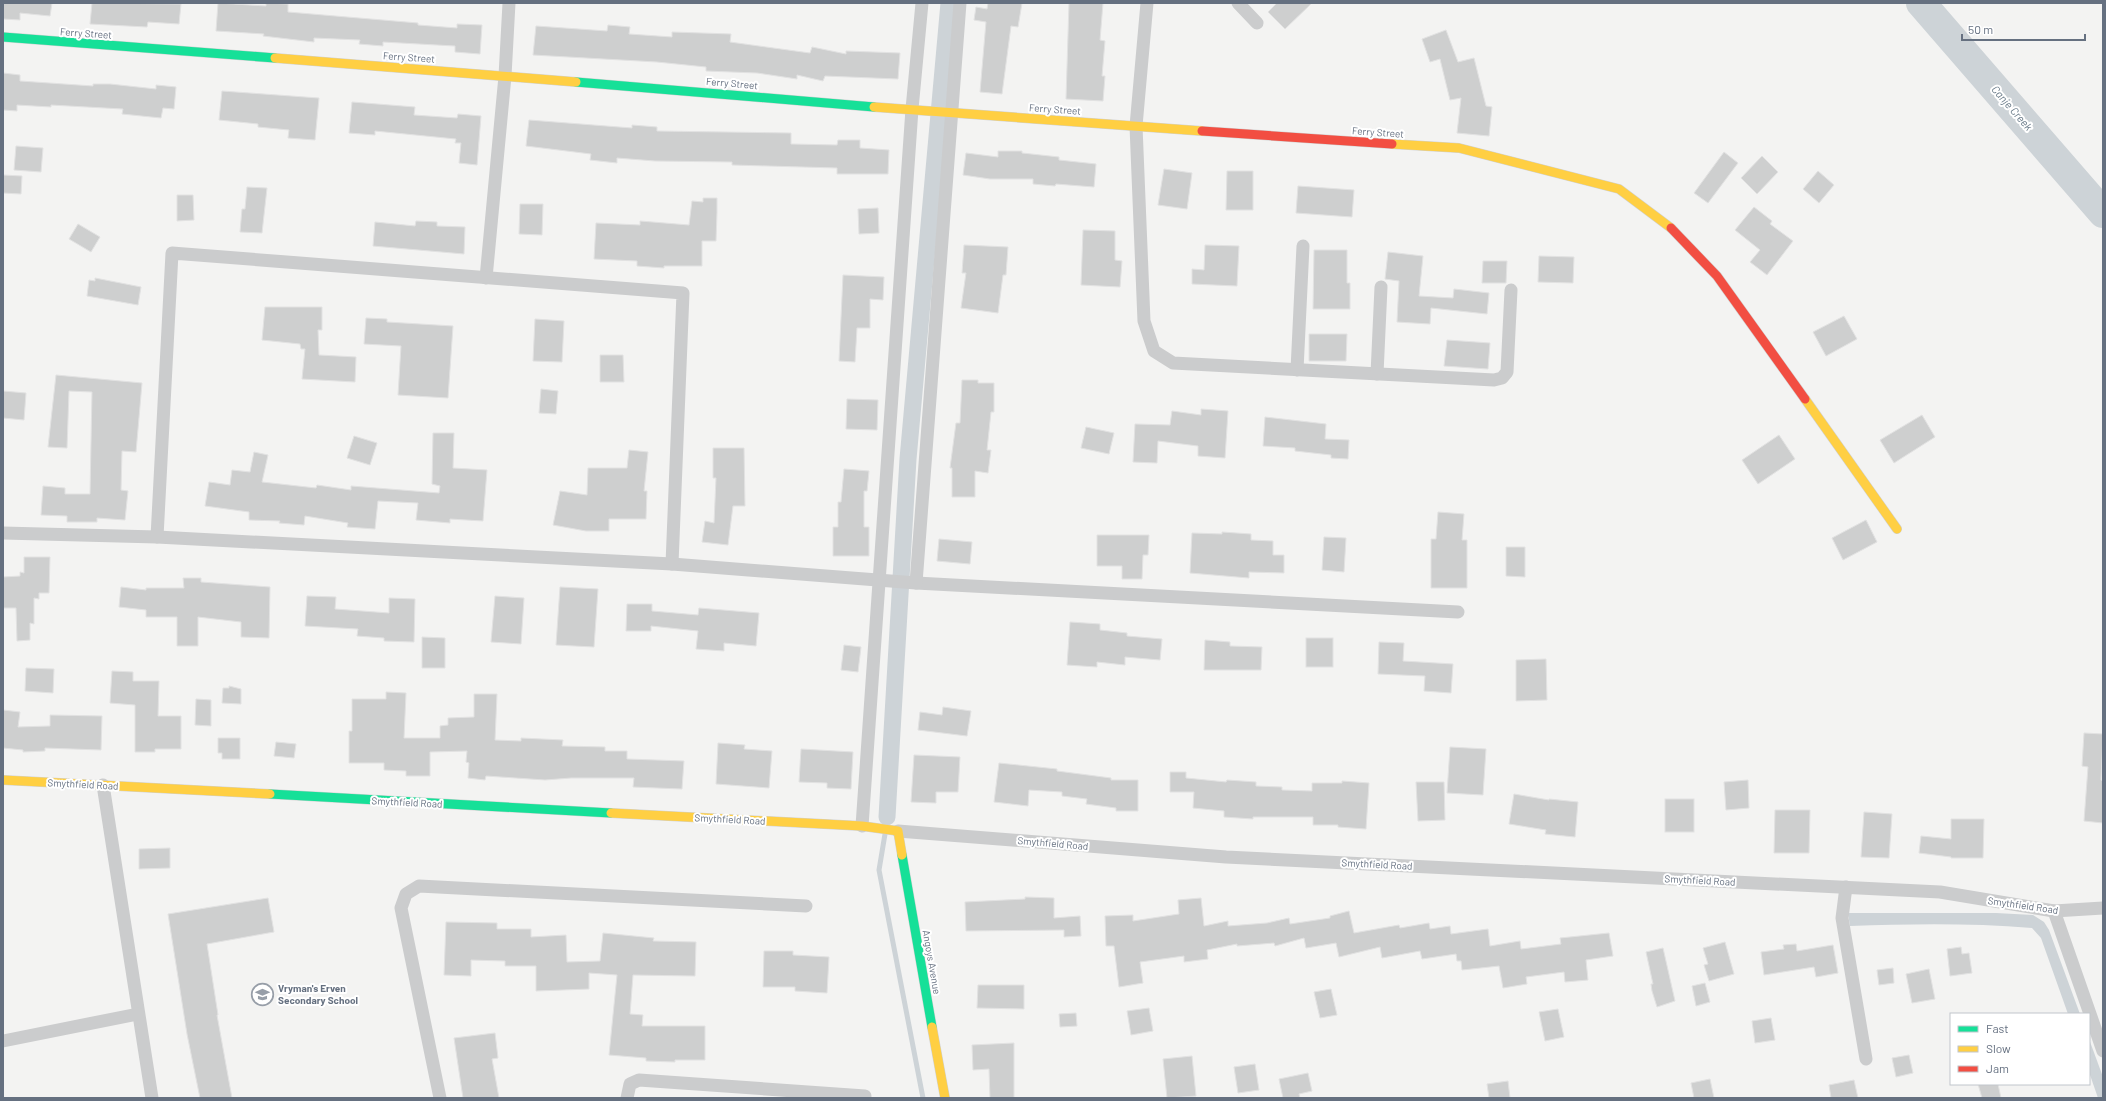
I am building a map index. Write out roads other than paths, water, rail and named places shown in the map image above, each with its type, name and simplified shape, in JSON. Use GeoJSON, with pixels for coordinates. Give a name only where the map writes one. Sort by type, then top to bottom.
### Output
{"type":"FeatureCollection","features":[{"type":"Feature","properties":{"kind":"street"},"geometry":{"type":"LineString","coordinates":[[486,278],[505,76],[509,3]]}},
{"type":"Feature","properties":{"kind":"street"},"geometry":{"type":"LineString","coordinates":[[862,826],[912,109],[922,3]]}},
{"type":"Feature","properties":{"kind":"street"},"geometry":{"type":"LineString","coordinates":[[916,583],[960,3]]}},
{"type":"Feature","properties":{"kind":"street"},"geometry":{"type":"LineString","coordinates":[[1147,3],[1136,126],[1144,321],[1154,351],[1173,363],[1494,380],[1502,378],[1507,372],[1511,290]]}},
{"type":"Feature","properties":{"kind":"street"},"geometry":{"type":"LineString","coordinates":[[1238,3],[1257,23]]}},
{"type":"Feature","properties":{"kind":"street","name":"Ferry Street"},"geometry":{"type":"LineString","coordinates":[[3,38],[505,76],[912,109],[952,114],[1459,148],[1619,189],[1673,230],[1717,276],[1897,530]]}},
{"type":"Feature","properties":{"kind":"street"},"geometry":{"type":"LineString","coordinates":[[1297,370],[1303,246]]}},
{"type":"Feature","properties":{"kind":"street"},"geometry":{"type":"LineString","coordinates":[[157,537],[172,253],[683,293],[672,564]]}},
{"type":"Feature","properties":{"kind":"street"},"geometry":{"type":"LineString","coordinates":[[1377,374],[1381,286]]}},
{"type":"Feature","properties":{"kind":"street"},"geometry":{"type":"LineString","coordinates":[[3,533],[157,537],[672,564],[916,583],[1458,612]]}},
{"type":"Feature","properties":{"kind":"street","name":"Smythfield Road"},"geometry":{"type":"LineString","coordinates":[[3,780],[862,826],[1226,857],[1940,892],[2054,911],[2103,908]]}},
{"type":"Feature","properties":{"kind":"street"},"geometry":{"type":"LineString","coordinates":[[103,785],[152,1098]]}},
{"type":"Feature","properties":{"kind":"street","name":"Angoys Avenue"},"geometry":{"type":"LineString","coordinates":[[898,830],[945,1098]]}},
{"type":"Feature","properties":{"kind":"street"},"geometry":{"type":"LineString","coordinates":[[440,1098],[401,908],[406,894],[419,886],[806,906]]}},
{"type":"Feature","properties":{"kind":"street"},"geometry":{"type":"LineString","coordinates":[[1846,887],[1842,918],[1866,1059]]}},
{"type":"Feature","properties":{"kind":"street"},"geometry":{"type":"LineString","coordinates":[[2054,911],[2090,1013]]}},
{"type":"Feature","properties":{"kind":"street"},"geometry":{"type":"LineString","coordinates":[[3,1041],[138,1014]]}},
{"type":"Feature","properties":{"kind":"street"},"geometry":{"type":"LineString","coordinates":[[2090,1014],[2103,1051]]}},
{"type":"Feature","properties":{"kind":"street"},"geometry":{"type":"LineString","coordinates":[[628,1098],[630,1084],[639,1080],[865,1096]]}},
{"type":"Feature","properties":{"kind":"waterway"},"geometry":{"type":"LineString","coordinates":[[887,817],[908,459],[949,3]]}},
{"type":"Feature","properties":{"kind":"waterway","name":"Canje Creek"},"geometry":{"type":"LineString","coordinates":[[1921,3],[2103,213]]}},
{"type":"Feature","properties":{"kind":"waterway"},"geometry":{"type":"LineString","coordinates":[[885,834],[879,870],[923,1098]]}},
{"type":"Feature","properties":{"kind":"place","name":"Vryman's Erven Secondary School"},"geometry":{"type":"Point","coordinates":[263,994]}}]}
